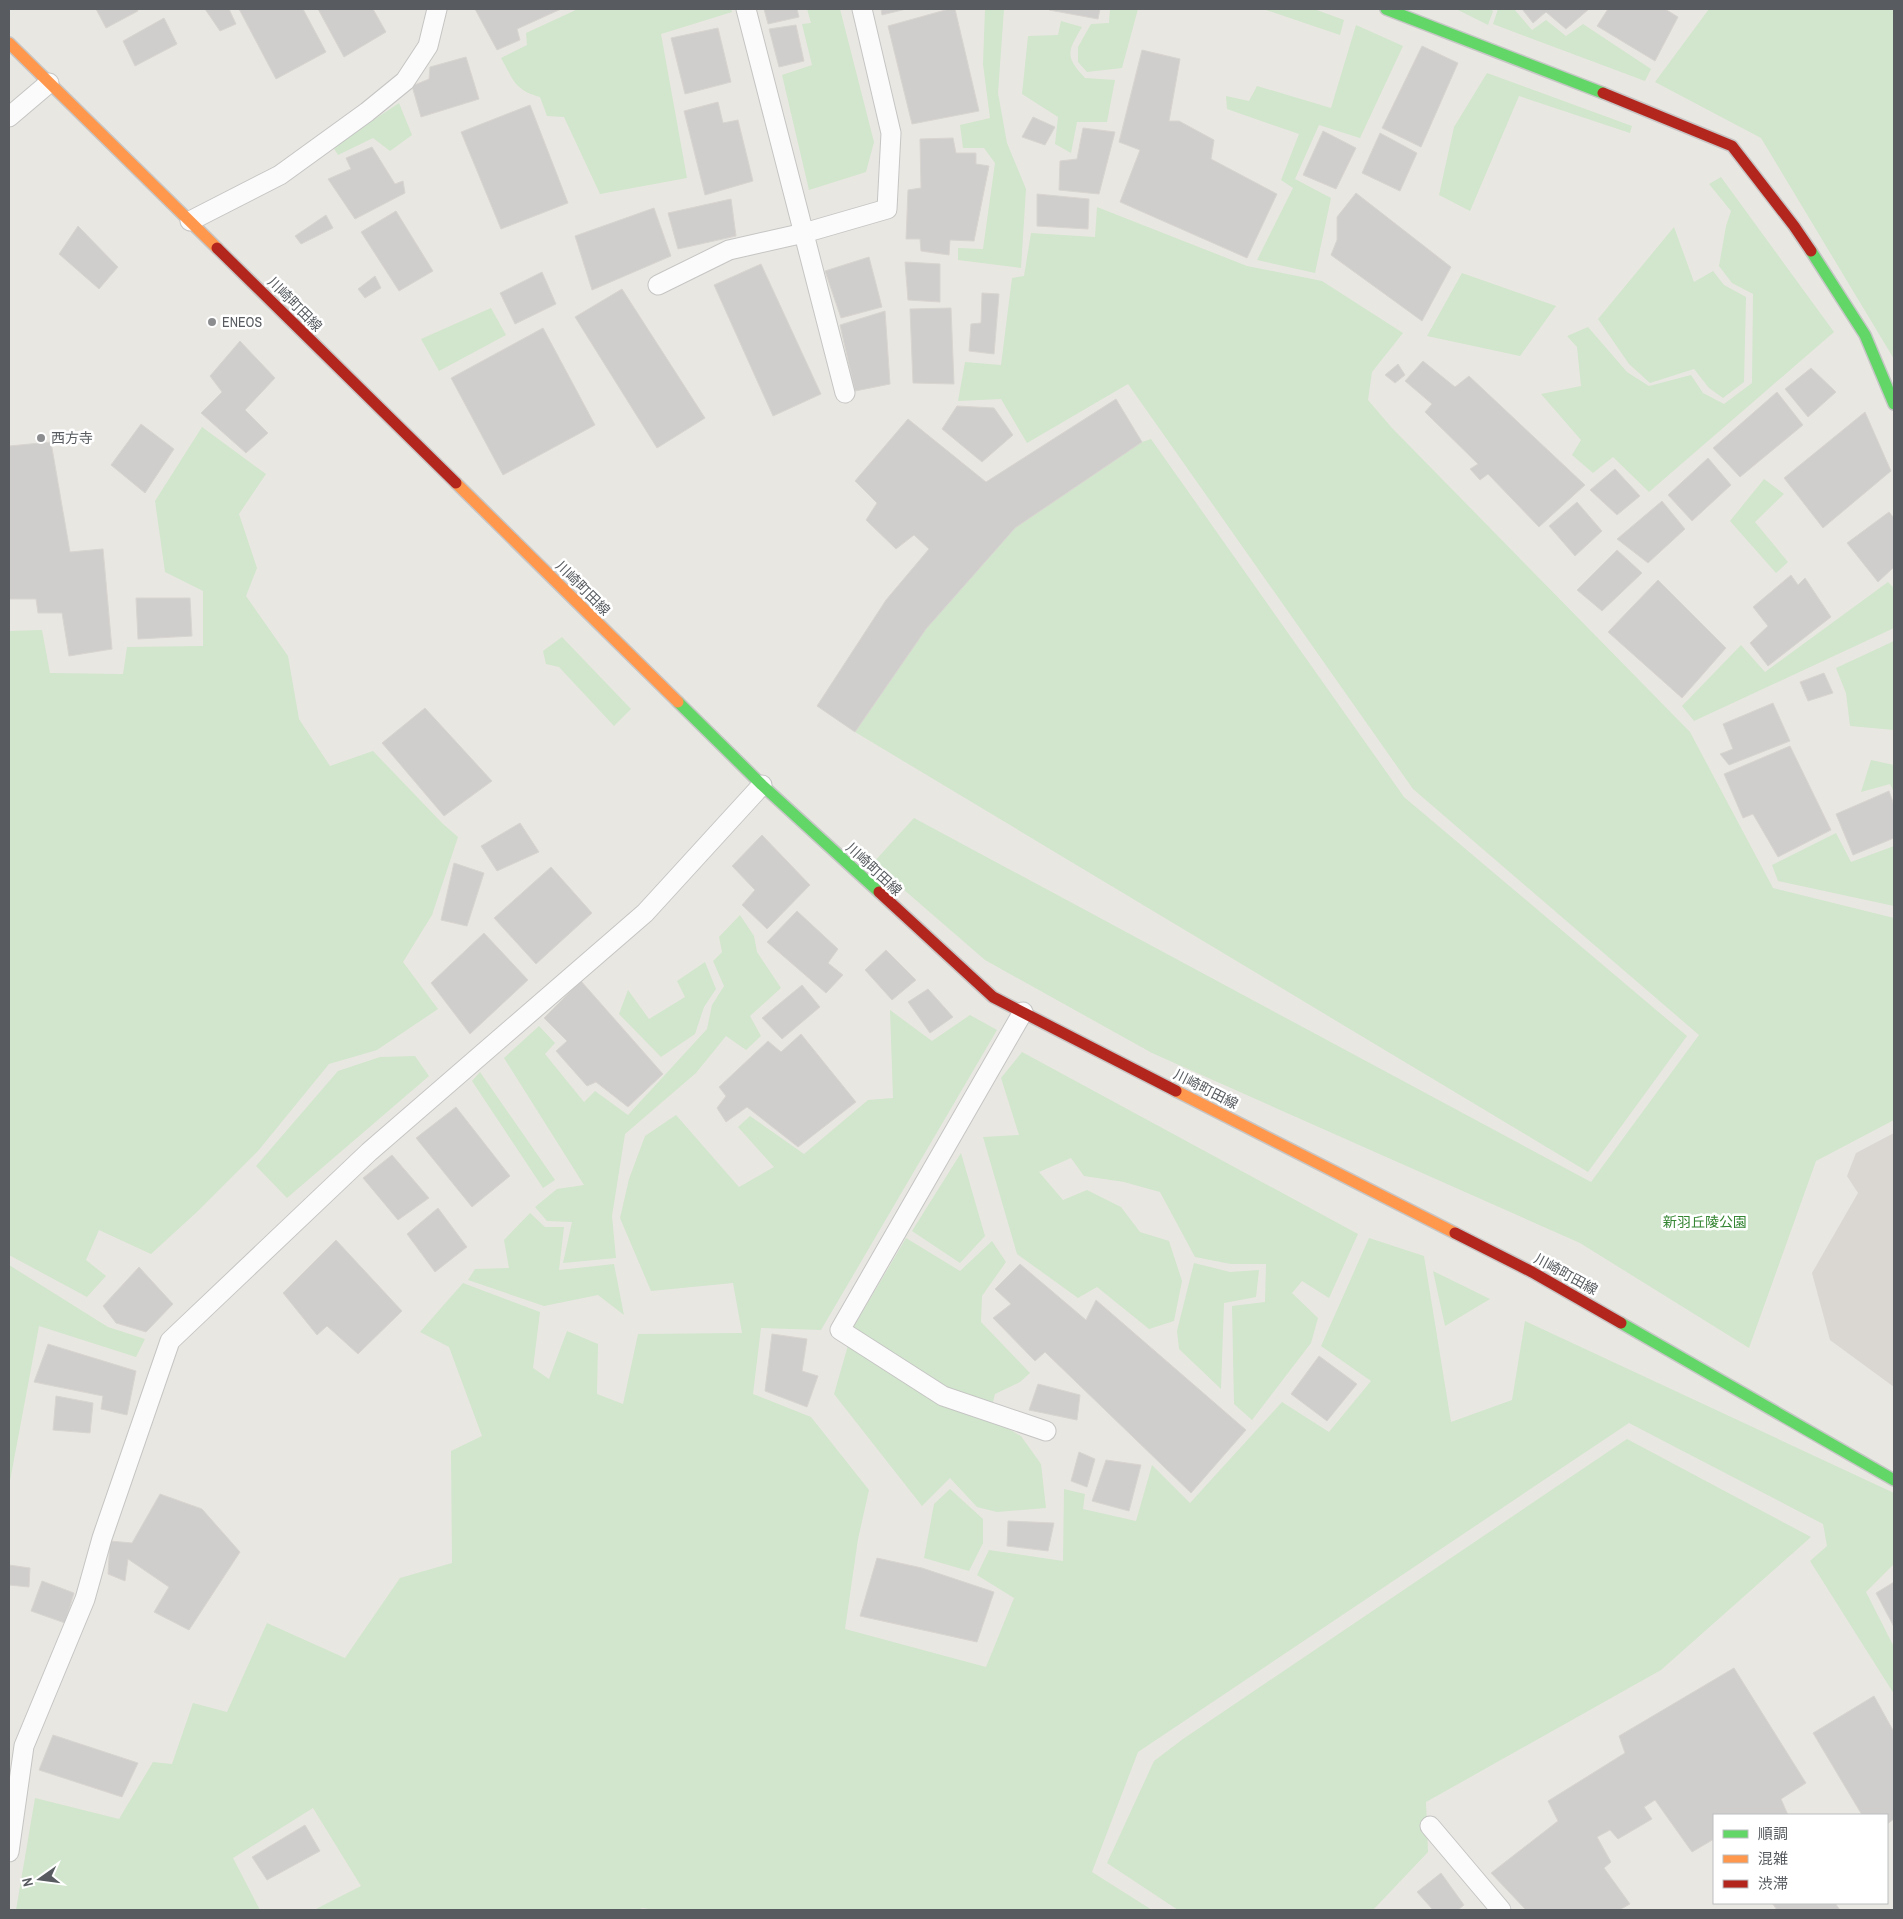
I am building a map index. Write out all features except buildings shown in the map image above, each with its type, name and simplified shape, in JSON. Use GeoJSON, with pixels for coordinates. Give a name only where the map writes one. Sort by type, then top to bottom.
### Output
{"type":"FeatureCollection","features":[{"type":"Feature","properties":{"kind":"main road"},"geometry":{"type":"LineString","coordinates":[[1386,9],[1732,146],[1794,226],[1865,334],[1894,404]]}},
{"type":"Feature","properties":{"kind":"main road","name":"川崎町田線"},"geometry":{"type":"LineString","coordinates":[[9,43],[762,786],[993,997],[1532,1272],[1894,1480]]}},
{"type":"Feature","properties":{"kind":"lane"},"geometry":{"type":"LineString","coordinates":[[190,221],[280,175],[368,112],[404,81],[428,46],[437,9]]}},
{"type":"Feature","properties":{"kind":"lane"},"geometry":{"type":"LineString","coordinates":[[746,9],[845,393]]}},
{"type":"Feature","properties":{"kind":"lane"},"geometry":{"type":"LineString","coordinates":[[658,285],[729,250],[804,233],[887,209],[891,134],[862,9]]}},
{"type":"Feature","properties":{"kind":"lane"},"geometry":{"type":"LineString","coordinates":[[9,117],[49,83]]}},
{"type":"Feature","properties":{"kind":"lane"},"geometry":{"type":"LineString","coordinates":[[9,1852],[24,1746],[85,1599],[102,1538],[170,1341],[369,1152],[645,913],[762,786]]}},
{"type":"Feature","properties":{"kind":"lane"},"geometry":{"type":"LineString","coordinates":[[1023,1012],[840,1330],[943,1396],[1046,1431]]}},
{"type":"Feature","properties":{"kind":"lane"},"geometry":{"type":"LineString","coordinates":[[1430,1826],[1501,1910]]}},
{"type":"Feature","properties":{"kind":"shaded area"},"geometry":{"type":"Polygon","coordinates":[[[1894,1133],[1894,1387],[1830,1340],[1812,1273],[1858,1193],[1847,1176],[1856,1153],[1894,1133]]]}},
{"type":"Feature","properties":{"kind":"green space"},"geometry":{"type":"Polygon","coordinates":[[[578,9],[731,9],[732,12],[661,34],[687,178],[600,194],[564,117],[547,116],[540,97],[525,91],[515,83],[501,58],[527,45],[526,33],[578,9]]]}},
{"type":"Feature","properties":{"kind":"green space"},"geometry":{"type":"Polygon","coordinates":[[[807,9],[840,9],[874,142],[866,172],[809,190],[782,75],[812,65],[802,24],[811,23],[807,9]]]}},
{"type":"Feature","properties":{"kind":"green space"},"geometry":{"type":"Polygon","coordinates":[[[985,9],[1004,9],[998,93],[1007,143],[1026,189],[1021,268],[958,260],[958,248],[983,249],[995,163],[984,148],[963,148],[960,125],[990,118],[983,64],[985,9]]]}},
{"type":"Feature","properties":{"kind":"green space"},"geometry":{"type":"Polygon","coordinates":[[[1110,9],[1138,9],[1122,68],[1087,72],[1078,62],[1078,47],[1091,24],[1109,23],[1110,9]]]}},
{"type":"Feature","properties":{"kind":"green space"},"geometry":{"type":"Polygon","coordinates":[[[1263,9],[1314,9],[1344,20],[1340,35],[1263,9]]]}},
{"type":"Feature","properties":{"kind":"green space"},"geometry":{"type":"Polygon","coordinates":[[[1456,9],[1490,9],[1493,11],[1488,25],[1456,9]]]}},
{"type":"Feature","properties":{"kind":"green space"},"geometry":{"type":"Polygon","coordinates":[[[1498,9],[1514,9],[1532,30],[1546,20],[1566,36],[1583,24],[1651,69],[1645,81],[1493,24],[1498,9]]]}},
{"type":"Feature","properties":{"kind":"green space"},"geometry":{"type":"Polygon","coordinates":[[[1709,9],[1894,9],[1894,359],[1761,138],[1655,82],[1709,9]]]}},
{"type":"Feature","properties":{"kind":"green space"},"geometry":{"type":"Polygon","coordinates":[[[1061,21],[1082,27],[1070,53],[1074,64],[1085,78],[1115,80],[1107,122],[1077,122],[1071,153],[1055,144],[1058,117],[1022,94],[1028,36],[1058,35],[1061,21]]]}},
{"type":"Feature","properties":{"kind":"green space"},"geometry":{"type":"Polygon","coordinates":[[[1356,25],[1403,46],[1360,138],[1319,125],[1295,179],[1331,198],[1315,273],[1257,260],[1293,188],[1281,180],[1299,134],[1227,109],[1226,96],[1249,101],[1257,86],[1331,108],[1356,25]]]}},
{"type":"Feature","properties":{"kind":"green space"},"geometry":{"type":"Polygon","coordinates":[[[1487,73],[1632,126],[1630,133],[1519,96],[1470,211],[1439,195],[1454,127],[1487,73]]]}},
{"type":"Feature","properties":{"kind":"green space"},"geometry":{"type":"Polygon","coordinates":[[[399,103],[412,135],[390,151],[373,138],[338,155],[333,147],[399,103]]]}},
{"type":"Feature","properties":{"kind":"green space"},"geometry":{"type":"Polygon","coordinates":[[[1721,177],[1834,332],[1649,492],[1613,457],[1593,473],[1572,455],[1581,440],[1541,394],[1581,386],[1577,347],[1567,336],[1588,327],[1627,372],[1649,386],[1691,375],[1703,393],[1724,404],[1752,383],[1753,294],[1732,283],[1719,266],[1726,226],[1731,211],[1709,184],[1721,177]]]}},
{"type":"Feature","properties":{"kind":"green space","name":"新羽丘陵公園"},"geometry":{"type":"Polygon","coordinates":[[[1097,207],[1247,266],[1322,281],[1403,333],[1372,372],[1368,400],[1392,428],[1690,732],[1773,888],[1894,918],[1894,1120],[1816,1161],[1749,1348],[1580,1243],[1152,1053],[985,960],[873,863],[914,818],[1591,1182],[1699,1035],[1413,789],[1128,384],[1027,443],[1001,399],[958,401],[965,362],[1001,365],[1012,278],[1024,276],[1031,233],[1095,237],[1097,207]]]}},
{"type":"Feature","properties":{"kind":"green space"},"geometry":{"type":"Polygon","coordinates":[[[1674,227],[1694,282],[1713,271],[1724,285],[1746,297],[1744,382],[1723,398],[1709,388],[1694,369],[1650,383],[1629,364],[1598,319],[1674,227]]]}},
{"type":"Feature","properties":{"kind":"green space"},"geometry":{"type":"Polygon","coordinates":[[[1462,273],[1556,306],[1520,356],[1427,336],[1462,273]]]}},
{"type":"Feature","properties":{"kind":"green space"},"geometry":{"type":"Polygon","coordinates":[[[491,308],[506,335],[439,371],[421,339],[491,308]]]}},
{"type":"Feature","properties":{"kind":"green space"},"geometry":{"type":"Polygon","coordinates":[[[202,427],[266,474],[239,514],[257,568],[246,596],[288,656],[299,719],[330,766],[373,751],[442,823],[458,837],[432,915],[403,962],[438,1009],[377,1050],[329,1064],[258,1151],[198,1211],[151,1254],[99,1230],[86,1260],[106,1276],[87,1297],[9,1255],[9,631],[42,630],[50,673],[123,674],[127,647],[203,646],[203,591],[165,572],[155,501],[202,427]]]}},
{"type":"Feature","properties":{"kind":"green space"},"geometry":{"type":"Polygon","coordinates":[[[1151,439],[1404,797],[1687,1036],[1588,1172],[855,732],[926,629],[1015,528],[1142,442],[1151,439]]]}},
{"type":"Feature","properties":{"kind":"green space"},"geometry":{"type":"Polygon","coordinates":[[[1764,479],[1784,494],[1755,522],[1788,562],[1776,573],[1730,521],[1764,479]]]}},
{"type":"Feature","properties":{"kind":"green space"},"geometry":{"type":"Polygon","coordinates":[[[1888,582],[1894,588],[1894,628],[1694,721],[1682,706],[1741,645],[1765,672],[1888,582]]]}},
{"type":"Feature","properties":{"kind":"green space"},"geometry":{"type":"Polygon","coordinates":[[[562,637],[631,709],[614,726],[559,667],[546,664],[543,651],[562,637]]]}},
{"type":"Feature","properties":{"kind":"green space"},"geometry":{"type":"Polygon","coordinates":[[[1894,641],[1894,730],[1850,726],[1846,693],[1836,668],[1894,641]]]}},
{"type":"Feature","properties":{"kind":"green space"},"geometry":{"type":"Polygon","coordinates":[[[1871,760],[1894,765],[1894,792],[1890,784],[1861,792],[1871,760]]]}},
{"type":"Feature","properties":{"kind":"green space"},"geometry":{"type":"Polygon","coordinates":[[[1836,833],[1851,862],[1894,846],[1894,906],[1778,881],[1772,865],[1836,833]]]}},
{"type":"Feature","properties":{"kind":"green space"},"geometry":{"type":"Polygon","coordinates":[[[740,915],[754,936],[757,952],[781,988],[750,1016],[761,1036],[746,1050],[726,1036],[696,1073],[625,1134],[612,1216],[616,1258],[563,1263],[572,1222],[547,1221],[535,1207],[557,1189],[584,1185],[504,1058],[539,1026],[555,1043],[545,1054],[584,1102],[595,1091],[628,1115],[707,1029],[712,1005],[724,986],[713,961],[722,952],[719,937],[740,915]]]}},
{"type":"Feature","properties":{"kind":"green space"},"geometry":{"type":"Polygon","coordinates":[[[705,962],[716,989],[704,1007],[695,1034],[661,1057],[619,1014],[628,990],[649,1019],[685,997],[677,981],[705,962]]]}},
{"type":"Feature","properties":{"kind":"green space"},"geometry":{"type":"Polygon","coordinates":[[[890,1010],[932,1041],[970,1015],[997,1030],[821,1330],[761,1328],[753,1394],[811,1417],[869,1490],[858,1539],[845,1629],[986,1667],[1014,1598],[977,1575],[989,1550],[1063,1561],[1064,1489],[1085,1494],[1083,1509],[1136,1521],[1152,1465],[1190,1503],[1282,1402],[1329,1432],[1371,1381],[1321,1346],[1369,1238],[1424,1256],[1451,1422],[1512,1400],[1525,1321],[1894,1493],[1894,1564],[1866,1592],[1894,1647],[1894,1694],[1810,1561],[1827,1546],[1823,1524],[1629,1423],[1138,1752],[1092,1872],[1152,1910],[657,1910],[642,1908],[639,1910],[314,1910],[361,1886],[313,1808],[233,1858],[260,1910],[16,1910],[35,1798],[119,1819],[153,1762],[172,1764],[193,1703],[227,1712],[267,1623],[345,1658],[400,1578],[452,1563],[451,1451],[482,1436],[449,1347],[420,1332],[463,1283],[540,1312],[533,1368],[549,1379],[567,1331],[598,1344],[597,1394],[623,1404],[638,1334],[742,1333],[733,1283],[651,1291],[620,1218],[629,1179],[645,1136],[676,1115],[739,1187],[774,1167],[738,1127],[750,1116],[804,1154],[868,1100],[893,1098],[890,1010]]]}},
{"type":"Feature","properties":{"kind":"green space"},"geometry":{"type":"Polygon","coordinates":[[[1022,1052],[1358,1234],[1329,1298],[1302,1281],[1292,1293],[1318,1318],[1311,1343],[1252,1420],[1234,1404],[1232,1306],[1265,1302],[1266,1264],[1231,1264],[1195,1257],[1160,1192],[1124,1182],[1084,1176],[1071,1158],[1039,1172],[1063,1200],[1087,1190],[1121,1207],[1140,1232],[1169,1241],[1182,1281],[1174,1321],[1149,1329],[1097,1287],[1078,1298],[1017,1254],[983,1137],[1019,1135],[1001,1078],[1022,1052]]]}},
{"type":"Feature","properties":{"kind":"green space"},"geometry":{"type":"Polygon","coordinates":[[[415,1056],[429,1076],[287,1198],[256,1166],[338,1071],[380,1057],[415,1056]]]}},
{"type":"Feature","properties":{"kind":"green space"},"geometry":{"type":"Polygon","coordinates":[[[480,1072],[555,1180],[543,1188],[472,1081],[480,1072]]]}},
{"type":"Feature","properties":{"kind":"green space"},"geometry":{"type":"Polygon","coordinates":[[[961,1153],[985,1236],[960,1263],[912,1231],[961,1153]]]}},
{"type":"Feature","properties":{"kind":"green space"},"geometry":{"type":"Polygon","coordinates":[[[530,1213],[545,1227],[564,1227],[559,1270],[614,1264],[624,1315],[598,1295],[544,1306],[468,1280],[475,1269],[509,1268],[504,1240],[530,1213]]]}},
{"type":"Feature","properties":{"kind":"green space"},"geometry":{"type":"Polygon","coordinates":[[[906,1238],[960,1271],[992,1241],[1006,1262],[982,1296],[981,1322],[1030,1373],[1020,1382],[995,1394],[989,1418],[1021,1436],[1041,1464],[1046,1508],[997,1512],[977,1507],[950,1478],[922,1506],[834,1394],[853,1328],[906,1238]]]}},
{"type":"Feature","properties":{"kind":"green space"},"geometry":{"type":"Polygon","coordinates":[[[1194,1263],[1230,1272],[1259,1270],[1256,1297],[1224,1303],[1221,1389],[1179,1349],[1177,1331],[1194,1263]]]}},
{"type":"Feature","properties":{"kind":"green space"},"geometry":{"type":"Polygon","coordinates":[[[9,1265],[108,1327],[145,1339],[136,1357],[39,1326],[9,1486],[9,1265]]]}},
{"type":"Feature","properties":{"kind":"green space"},"geometry":{"type":"Polygon","coordinates":[[[1433,1271],[1490,1299],[1445,1326],[1433,1271]]]}},
{"type":"Feature","properties":{"kind":"green space"},"geometry":{"type":"Polygon","coordinates":[[[1627,1439],[1811,1537],[1661,1670],[1426,1802],[1428,1852],[1373,1910],[1178,1910],[1107,1863],[1154,1761],[1183,1739],[1627,1439]]]}},
{"type":"Feature","properties":{"kind":"green space"},"geometry":{"type":"Polygon","coordinates":[[[950,1489],[983,1519],[983,1543],[969,1571],[924,1558],[934,1504],[950,1489]]]}},
{"type":"Feature","properties":{"kind":"traffic: fast"},"geometry":{"type":"LineString","coordinates":[[1386,9],[1603,93]]}},
{"type":"Feature","properties":{"kind":"traffic: fast"},"geometry":{"type":"LineString","coordinates":[[1811,251],[1865,335],[1894,404]]}},
{"type":"Feature","properties":{"kind":"traffic: fast"},"geometry":{"type":"LineString","coordinates":[[678,702],[762,785],[879,892]]}},
{"type":"Feature","properties":{"kind":"traffic: fast"},"geometry":{"type":"LineString","coordinates":[[1621,1323],[1894,1480]]}},
{"type":"Feature","properties":{"kind":"traffic: slow"},"geometry":{"type":"LineString","coordinates":[[9,43],[217,248]]}},
{"type":"Feature","properties":{"kind":"traffic: slow"},"geometry":{"type":"LineString","coordinates":[[456,483],[678,702]]}},
{"type":"Feature","properties":{"kind":"traffic: slow"},"geometry":{"type":"LineString","coordinates":[[1176,1091],[1455,1233]]}},
{"type":"Feature","properties":{"kind":"traffic: jam"},"geometry":{"type":"LineString","coordinates":[[1603,93],[1732,146],[1811,251]]}},
{"type":"Feature","properties":{"kind":"traffic: jam"},"geometry":{"type":"LineString","coordinates":[[217,248],[456,483]]}},
{"type":"Feature","properties":{"kind":"traffic: jam"},"geometry":{"type":"LineString","coordinates":[[879,892],[993,997],[1176,1091]]}},
{"type":"Feature","properties":{"kind":"traffic: jam"},"geometry":{"type":"LineString","coordinates":[[1455,1233],[1532,1272],[1621,1323]]}},
{"type":"Feature","properties":{"kind":"place","name":"ENEOS"},"geometry":{"type":"Point","coordinates":[212,322]}},
{"type":"Feature","properties":{"kind":"place","name":"西方寺"},"geometry":{"type":"Point","coordinates":[41,438]}}]}
